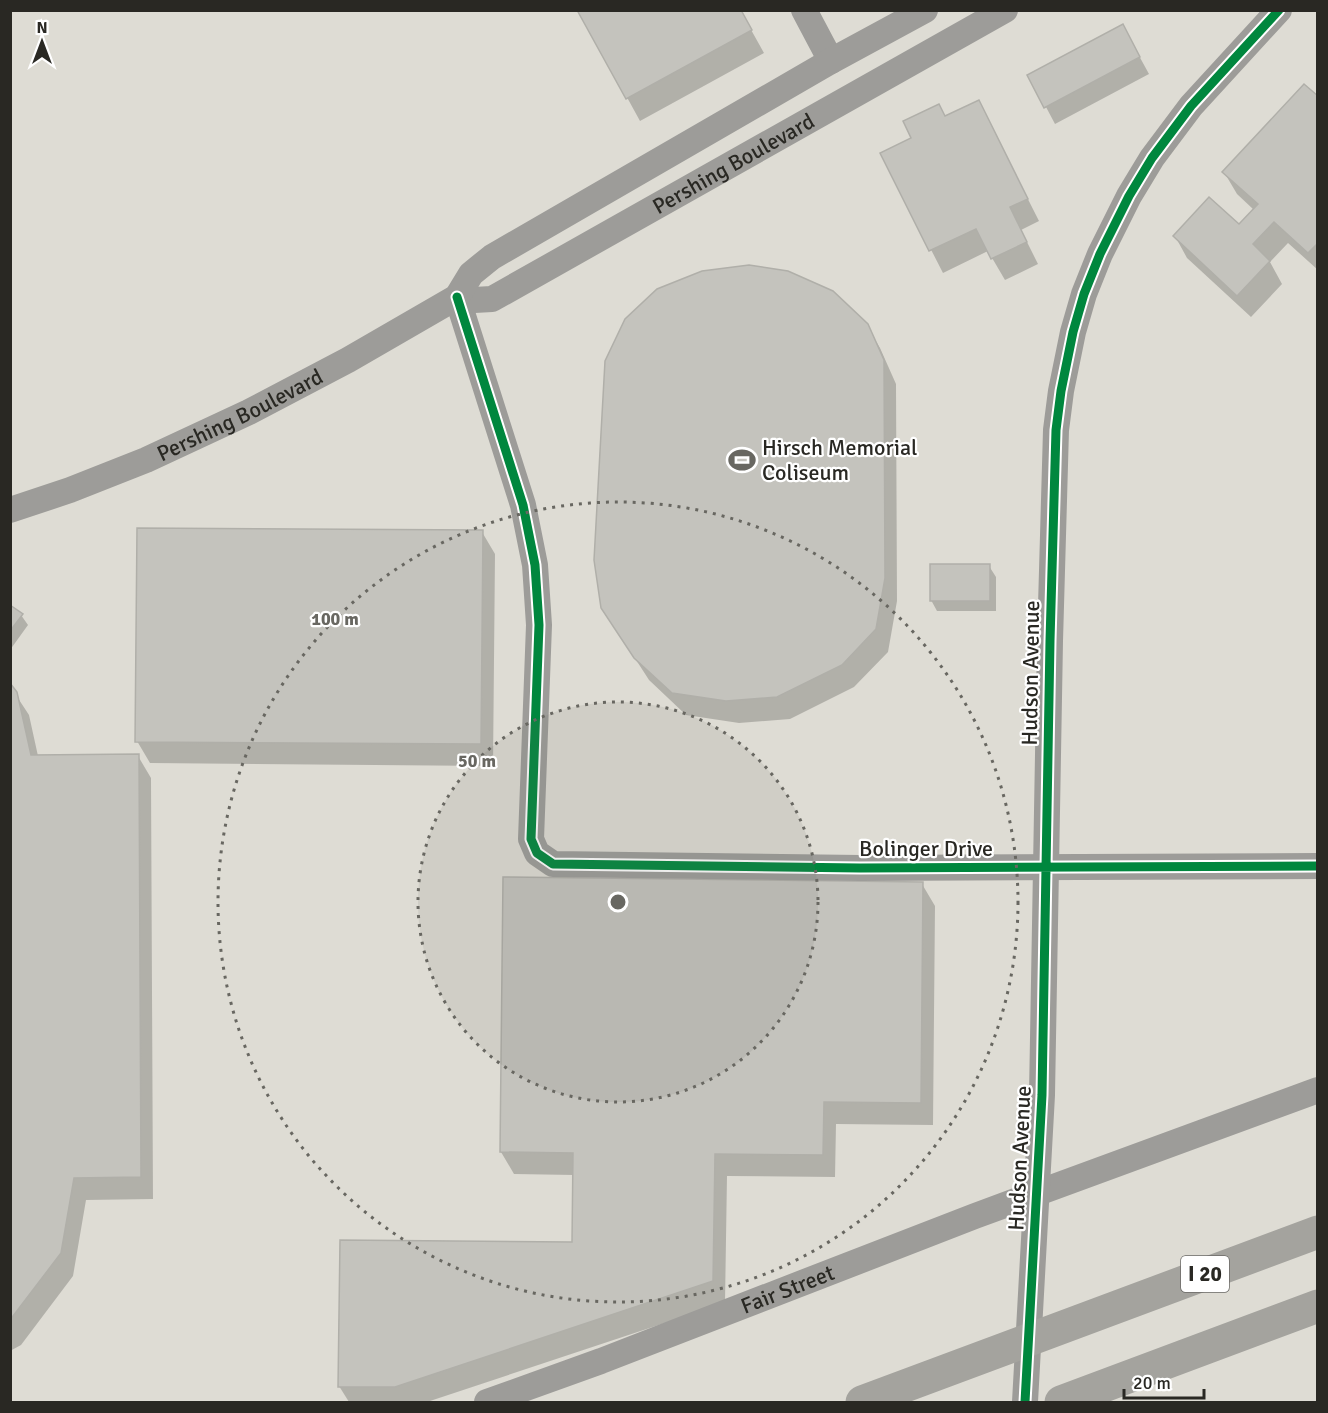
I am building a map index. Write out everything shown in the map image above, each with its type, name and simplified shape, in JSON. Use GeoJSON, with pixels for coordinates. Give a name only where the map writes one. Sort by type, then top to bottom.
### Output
{"type":"FeatureCollection","features":[{"type":"Feature","properties":{"kind":"highway","name":"I 20"},"geometry":{"type":"LineString","coordinates":[[862,1402],[1317,1232]]}},
{"type":"Feature","properties":{"kind":"highway"},"geometry":{"type":"LineString","coordinates":[[1061,1402],[1317,1306]]}},
{"type":"Feature","properties":{"kind":"street"},"geometry":{"type":"LineString","coordinates":[[804,10],[831,61]]}},
{"type":"Feature","properties":{"kind":"street","name":"Pershing Boulevard"},"geometry":{"type":"LineString","coordinates":[[10,510],[70,490],[146,460],[249,412],[348,360],[457,297],[471,274],[492,257],[831,61],[925,10]]}},
{"type":"Feature","properties":{"kind":"street","name":"Pershing Boulevard"},"geometry":{"type":"LineString","coordinates":[[457,297],[474,300],[492,299],[1005,10]]}},
{"type":"Feature","properties":{"kind":"street","name":"Hudson Avenue"},"geometry":{"type":"LineString","coordinates":[[1025,1402],[1042,1095],[1049,652],[1056,430],[1061,391],[1073,332],[1084,294],[1100,254],[1129,195],[1152,158],[1191,106],[1278,10]]}},
{"type":"Feature","properties":{"kind":"street","name":"Bolinger Drive"},"geometry":{"type":"LineString","coordinates":[[457,297],[524,505],[535,565],[538,625],[531,839],[537,853],[553,864],[1046,868],[1317,866]]}},
{"type":"Feature","properties":{"kind":"street","name":"Fair Street"},"geometry":{"type":"LineString","coordinates":[[487,1402],[975,1216],[1317,1090]]}},
{"type":"Feature","properties":{"kind":"building"},"geometry":{"type":"Polygon","coordinates":[[[577,10],[741,10],[752,30],[626,99],[577,10]]]}},
{"type":"Feature","properties":{"kind":"building"},"geometry":{"type":"Polygon","coordinates":[[[1123,24],[1140,57],[1044,108],[1027,75],[1123,24]]]}},
{"type":"Feature","properties":{"kind":"building"},"geometry":{"type":"Polygon","coordinates":[[[1304,84],[1318,96],[1318,243],[1308,253],[1274,222],[1253,244],[1270,261],[1237,296],[1173,236],[1209,197],[1239,224],[1258,204],[1222,172],[1304,84]]]}},
{"type":"Feature","properties":{"kind":"building"},"geometry":{"type":"Polygon","coordinates":[[[979,100],[1028,199],[1010,207],[1027,242],[991,259],[976,229],[929,251],[880,153],[911,138],[903,121],[939,104],[945,116],[979,100]]]}},
{"type":"Feature","properties":{"kind":"building","name":"Hirsch Memorial Coliseum"},"geometry":{"type":"Polygon","coordinates":[[[749,265],[788,271],[833,291],[868,324],[884,360],[885,578],[876,629],[842,665],[777,697],[726,701],[672,693],[634,658],[601,608],[594,560],[605,361],[625,319],[657,289],[702,271],[749,265]]]}},
{"type":"Feature","properties":{"kind":"building"},"geometry":{"type":"Polygon","coordinates":[[[137,528],[483,530],[481,744],[135,742],[137,528]]]}},
{"type":"Feature","properties":{"kind":"building"},"geometry":{"type":"Polygon","coordinates":[[[930,564],[990,564],[990,601],[930,601],[930,564]]]}},
{"type":"Feature","properties":{"kind":"building"},"geometry":{"type":"Polygon","coordinates":[[[10,605],[23,614],[10,631],[10,605]]]}},
{"type":"Feature","properties":{"kind":"building"},"geometry":{"type":"Polygon","coordinates":[[[10,683],[17,692],[31,755],[139,754],[141,1177],[74,1178],[61,1253],[10,1320],[10,683]]]}},
{"type":"Feature","properties":{"kind":"building"},"geometry":{"type":"Polygon","coordinates":[[[503,877],[923,882],[921,1103],[824,1102],[823,1155],[715,1154],[713,1281],[395,1387],[338,1387],[340,1240],[572,1242],[573,1153],[500,1152],[503,877]]]}},
{"type":"Feature","properties":{"kind":"cycle path"},"geometry":{"type":"LineString","coordinates":[[1025,1402],[1042,1095],[1050,641],[1056,430],[1061,391],[1073,332],[1084,294],[1100,254],[1129,196],[1152,158],[1191,106],[1279,10]]}},
{"type":"Feature","properties":{"kind":"cycle path"},"geometry":{"type":"LineString","coordinates":[[457,297],[523,505],[535,565],[539,625],[531,839],[537,853],[553,864],[860,868],[1318,866]]}},
{"type":"Feature","properties":{"kind":"place","name":"Hirsch Memorial Coliseum"},"geometry":{"type":"Point","coordinates":[742,460]}}]}
